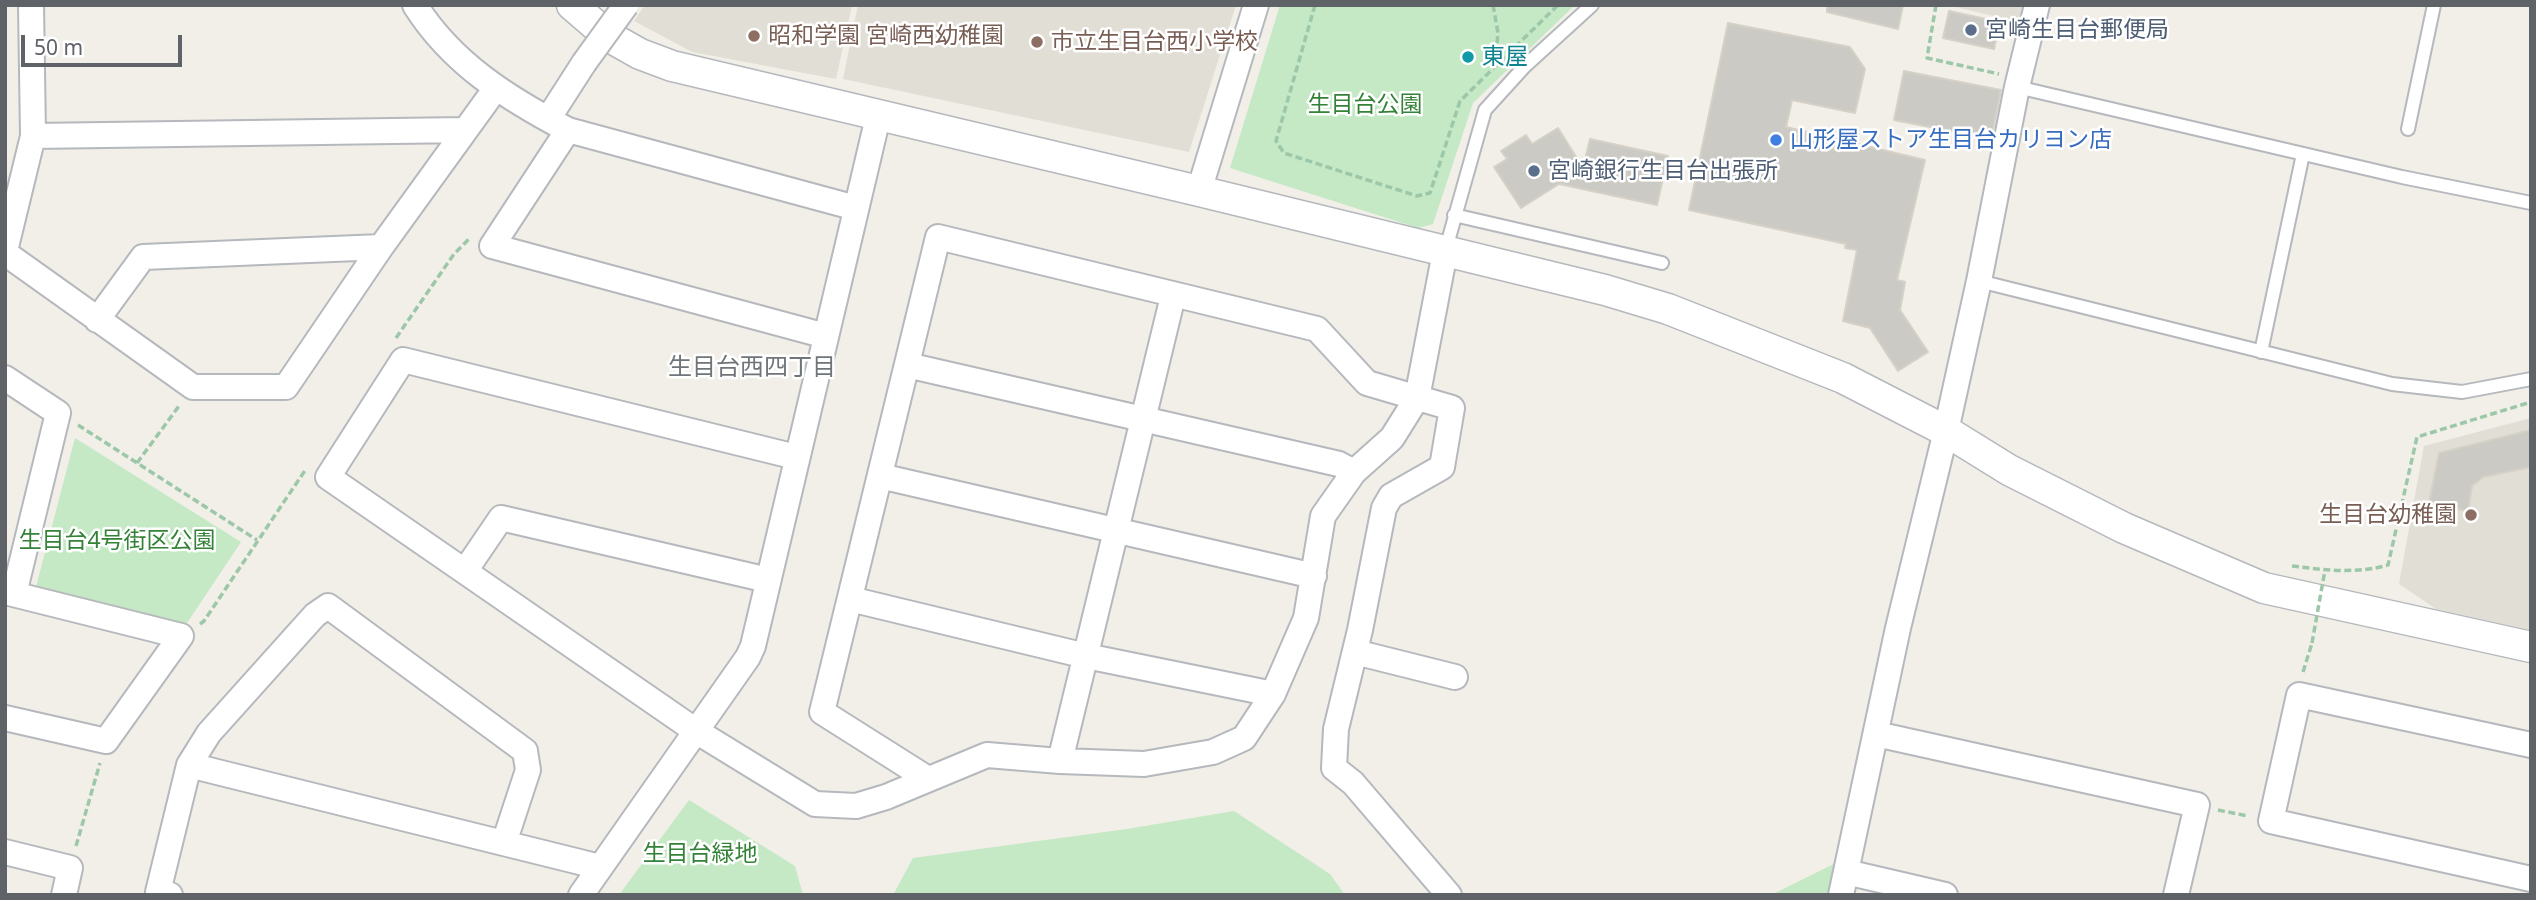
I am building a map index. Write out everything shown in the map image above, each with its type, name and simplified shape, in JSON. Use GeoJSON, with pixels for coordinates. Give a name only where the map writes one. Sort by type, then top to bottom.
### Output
{"type":"FeatureCollection","features":[{"type":"Feature","properties":{"kind":"street"},"geometry":{"type":"LineString","coordinates":[[31,5],[33,136],[5,252],[193,387],[286,387],[381,247],[496,88]]}},
{"type":"Feature","properties":{"kind":"street"},"geometry":{"type":"LineString","coordinates":[[415,5],[451,49],[476,74],[530,111],[558,124],[856,208]]}},
{"type":"Feature","properties":{"kind":"street"},"geometry":{"type":"LineString","coordinates":[[572,5],[608,36],[640,54],[672,66],[1605,290],[1668,309],[1843,379],[1946,431],[2009,470],[2124,528],[2264,588],[2531,647]]}},
{"type":"Feature","properties":{"kind":"street"},"geometry":{"type":"LineString","coordinates":[[626,5],[584,63],[558,124],[492,246],[826,336]]}},
{"type":"Feature","properties":{"kind":"street"},"geometry":{"type":"LineString","coordinates":[[1199,191],[1256,5]]}},
{"type":"Feature","properties":{"kind":"street"},"geometry":{"type":"LineString","coordinates":[[1945,895],[1843,884],[1898,628],[1946,431],[2018,83],[2037,5]]}},
{"type":"Feature","properties":{"kind":"street"},"geometry":{"type":"LineString","coordinates":[[581,895],[748,657],[878,117]]}},
{"type":"Feature","properties":{"kind":"street"},"geometry":{"type":"LineString","coordinates":[[33,136],[465,130]]}},
{"type":"Feature","properties":{"kind":"street"},"geometry":{"type":"LineString","coordinates":[[928,779],[822,712],[938,237],[1317,329],[1367,383],[1452,408],[1442,467],[1391,496],[1384,508],[1355,652],[1336,729],[1334,768],[1353,783],[1449,895]]}},
{"type":"Feature","properties":{"kind":"street"},"geometry":{"type":"LineString","coordinates":[[97,320],[143,257],[381,247]]}},
{"type":"Feature","properties":{"kind":"street"},"geometry":{"type":"LineString","coordinates":[[796,457],[403,360],[328,477],[696,731],[815,804],[856,807],[987,755],[1144,764],[1213,752],[1244,738],[1273,694],[1306,618],[1323,516],[1354,472],[1392,438],[1417,398],[1445,252]]}},
{"type":"Feature","properties":{"kind":"street"},"geometry":{"type":"LineString","coordinates":[[1060,761],[1173,296]]}},
{"type":"Feature","properties":{"kind":"street"},"geometry":{"type":"LineString","coordinates":[[907,365],[1339,464],[1354,472]]}},
{"type":"Feature","properties":{"kind":"street"},"geometry":{"type":"LineString","coordinates":[[5,379],[58,413],[10,593],[181,636],[106,741],[5,718]]}},
{"type":"Feature","properties":{"kind":"street"},"geometry":{"type":"LineString","coordinates":[[880,476],[1314,576]]}},
{"type":"Feature","properties":{"kind":"street"},"geometry":{"type":"LineString","coordinates":[[465,571],[501,518],[768,580]]}},
{"type":"Feature","properties":{"kind":"street"},"geometry":{"type":"LineString","coordinates":[[850,599],[1086,656],[1273,694]]}},
{"type":"Feature","properties":{"kind":"street"},"geometry":{"type":"LineString","coordinates":[[170,895],[158,892],[189,765],[209,733],[315,615],[328,606],[525,751],[528,770],[504,843]]}},
{"type":"Feature","properties":{"kind":"street"},"geometry":{"type":"LineString","coordinates":[[1355,652],[1455,677]]}},
{"type":"Feature","properties":{"kind":"street"},"geometry":{"type":"LineString","coordinates":[[2531,745],[2300,695],[2271,821],[2531,879]]}},
{"type":"Feature","properties":{"kind":"street"},"geometry":{"type":"LineString","coordinates":[[1876,734],[2197,805],[2176,895]]}},
{"type":"Feature","properties":{"kind":"street"},"geometry":{"type":"LineString","coordinates":[[189,765],[600,867]]}},
{"type":"Feature","properties":{"kind":"street"},"geometry":{"type":"LineString","coordinates":[[5,852],[70,868],[64,895]]}},
{"type":"Feature","properties":{"kind":"lane"},"geometry":{"type":"LineString","coordinates":[[1445,252],[1485,110],[1525,66],[1592,5]]}},
{"type":"Feature","properties":{"kind":"lane"},"geometry":{"type":"LineString","coordinates":[[2408,129],[2434,5]]}},
{"type":"Feature","properties":{"kind":"lane"},"geometry":{"type":"LineString","coordinates":[[2018,83],[2303,154],[2531,203]]}},
{"type":"Feature","properties":{"kind":"lane"},"geometry":{"type":"LineString","coordinates":[[2261,352],[2303,154]]}},
{"type":"Feature","properties":{"kind":"lane"},"geometry":{"type":"LineString","coordinates":[[1454,215],[1662,263]]}},
{"type":"Feature","properties":{"kind":"lane"},"geometry":{"type":"LineString","coordinates":[[1979,281],[2392,384],[2462,392],[2531,379]]}},
{"type":"Feature","properties":{"kind":"path"},"geometry":{"type":"LineString","coordinates":[[1315,5],[1276,141],[1284,153],[1417,197],[1430,193],[1460,101],[1558,5]]}},
{"type":"Feature","properties":{"kind":"path"},"geometry":{"type":"LineString","coordinates":[[1493,5],[1498,33],[1495,66]]}},
{"type":"Feature","properties":{"kind":"path"},"geometry":{"type":"LineString","coordinates":[[1936,5],[1927,58],[2018,83]]}},
{"type":"Feature","properties":{"kind":"path"},"geometry":{"type":"LineString","coordinates":[[454,254],[470,238]]}},
{"type":"Feature","properties":{"kind":"path"},"geometry":{"type":"LineString","coordinates":[[137,463],[193,387]]}},
{"type":"Feature","properties":{"kind":"path"},"geometry":{"type":"LineString","coordinates":[[2290,566],[2325,570],[2370,570],[2388,565],[2417,437],[2531,402]]}},
{"type":"Feature","properties":{"kind":"path"},"geometry":{"type":"LineString","coordinates":[[58,413],[257,540]]}},
{"type":"Feature","properties":{"kind":"path"},"geometry":{"type":"LineString","coordinates":[[2304,666],[2312,643],[2325,570]]}},
{"type":"Feature","properties":{"kind":"path"},"geometry":{"type":"LineString","coordinates":[[70,868],[106,741]]}},
{"type":"Feature","properties":{"kind":"path"},"geometry":{"type":"LineString","coordinates":[[2197,805],[2271,821]]}},
{"type":"Feature","properties":{"kind":"shaded area","name":"昭和学園 宮崎西幼稚園"},"geometry":{"type":"Polygon","coordinates":[[[645,5],[852,5],[836,79],[692,52],[634,21],[645,5]]]}},
{"type":"Feature","properties":{"kind":"shaded area","name":"市立生目台西小学校"},"geometry":{"type":"Polygon","coordinates":[[[858,5],[1236,5],[1189,152],[843,79],[858,5]]]}},
{"type":"Feature","properties":{"kind":"shaded area"},"geometry":{"type":"Polygon","coordinates":[[[1948,5],[2026,5],[2022,23],[1948,5]]]}},
{"type":"Feature","properties":{"kind":"shaded area","name":"生目台幼稚園"},"geometry":{"type":"Polygon","coordinates":[[[2531,418],[2531,630],[2436,609],[2399,584],[2424,446],[2531,418]]]}},
{"type":"Feature","properties":{"kind":"green space","name":"生目台公園"},"geometry":{"type":"Polygon","coordinates":[[[1280,5],[1575,5],[1473,103],[1433,224],[1418,228],[1230,168],[1280,5]]]}},
{"type":"Feature","properties":{"kind":"green space","name":"生目台4号街区公園"},"geometry":{"type":"Polygon","coordinates":[[[75,438],[241,542],[185,626],[36,587],[75,438]]]}},
{"type":"Feature","properties":{"kind":"green space","name":"生目台緑地"},"geometry":{"type":"Polygon","coordinates":[[[689,800],[795,866],[803,895],[619,895],[689,800]]]}},
{"type":"Feature","properties":{"kind":"green space"},"geometry":{"type":"Polygon","coordinates":[[[1234,811],[1330,874],[1345,895],[893,895],[913,858],[1127,829],[1234,811]]]}},
{"type":"Feature","properties":{"kind":"green space"},"geometry":{"type":"Polygon","coordinates":[[[1850,856],[1836,895],[1771,895],[1850,856]]]}},
{"type":"Feature","properties":{"kind":"building"},"geometry":{"type":"Polygon","coordinates":[[[1827,5],[1903,5],[1898,29],[1827,12],[1827,5]]]}},
{"type":"Feature","properties":{"kind":"building","name":"宮崎生目台郵便局"},"geometry":{"type":"Polygon","coordinates":[[[1949,11],[2000,22],[1994,49],[1943,38],[1949,11]]]}},
{"type":"Feature","properties":{"kind":"building","name":"山形屋ストア生目台カリヨン店"},"geometry":{"type":"Polygon","coordinates":[[[1728,23],[1850,47],[1865,69],[1855,113],[1792,100],[1786,127],[1925,160],[1897,280],[1905,282],[1900,310],[1928,352],[1898,371],[1870,328],[1843,321],[1857,250],[1845,248],[1846,244],[1689,210],[1728,23]]]}},
{"type":"Feature","properties":{"kind":"building"},"geometry":{"type":"Polygon","coordinates":[[[1904,71],[2001,90],[1991,139],[1894,120],[1904,71]]]}},
{"type":"Feature","properties":{"kind":"building"},"geometry":{"type":"Polygon","coordinates":[[[1558,128],[1583,168],[1590,139],[1668,156],[1657,205],[1559,184],[1521,208],[1494,167],[1507,159],[1501,151],[1526,135],[1532,144],[1558,128]]]}},
{"type":"Feature","properties":{"kind":"building"},"geometry":{"type":"Polygon","coordinates":[[[2531,430],[2531,467],[2483,477],[2472,486],[2468,511],[2429,503],[2439,453],[2531,430]]]}},
{"type":"Feature","properties":{"kind":"place","name":"宮崎生目台郵便局"},"geometry":{"type":"Point","coordinates":[1971,30]}},
{"type":"Feature","properties":{"kind":"place","name":"昭和学園 宮崎西幼稚園"},"geometry":{"type":"Point","coordinates":[754,36]}},
{"type":"Feature","properties":{"kind":"place","name":"市立生目台西小学校"},"geometry":{"type":"Point","coordinates":[1037,42]}},
{"type":"Feature","properties":{"kind":"place","name":"東屋"},"geometry":{"type":"Point","coordinates":[1468,57]}},
{"type":"Feature","properties":{"kind":"place","name":"山形屋ストア生目台カリヨン店"},"geometry":{"type":"Point","coordinates":[1776,140]}},
{"type":"Feature","properties":{"kind":"place","name":"宮崎銀行生目台出張所"},"geometry":{"type":"Point","coordinates":[1534,171]}},
{"type":"Feature","properties":{"kind":"place","name":"生目台幼稚園"},"geometry":{"type":"Point","coordinates":[2471,515]}},
{"type":"Feature","properties":{"kind":"district","name":"生目台西四丁目"},"geometry":{"type":"Point","coordinates":[752,368]}}]}
